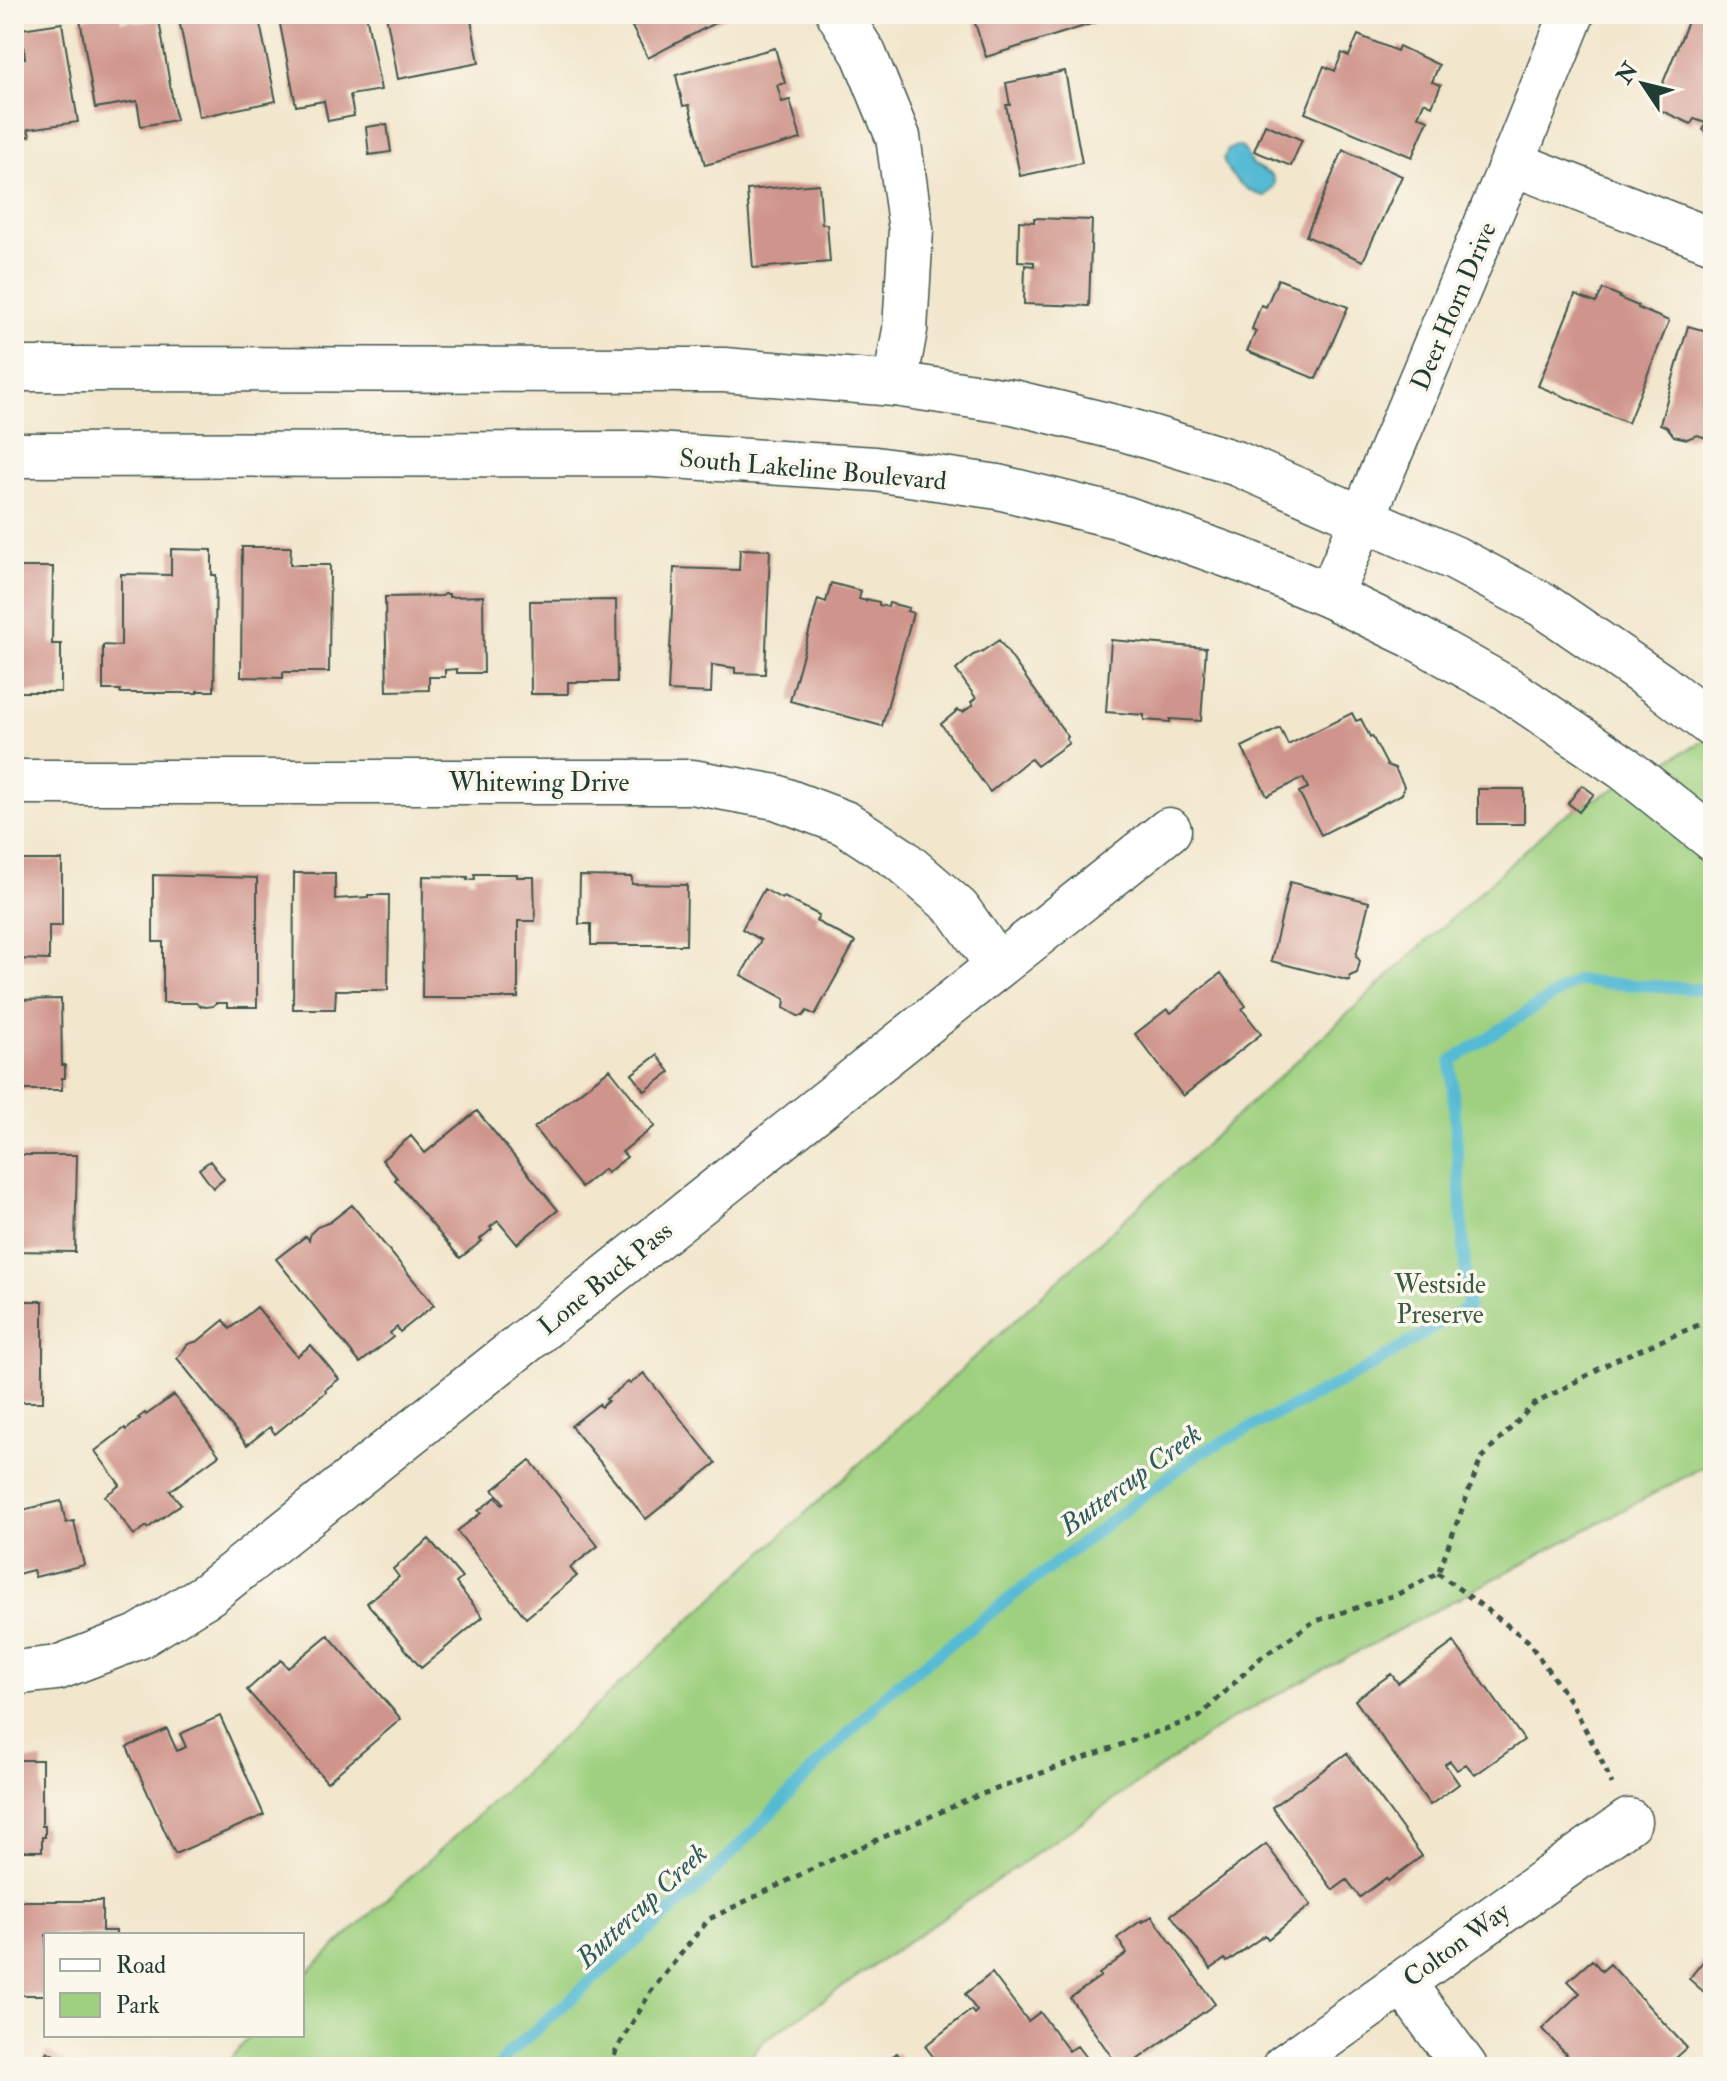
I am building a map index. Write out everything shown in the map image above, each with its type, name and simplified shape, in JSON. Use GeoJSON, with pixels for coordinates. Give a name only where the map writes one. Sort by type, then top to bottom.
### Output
{"type":"FeatureCollection","features":[{"type":"Feature","properties":{"kind":"street"},"geometry":{"type":"LineString","coordinates":[[839,14],[864,54],[898,137],[911,230],[905,330],[895,384]]}},
{"type":"Feature","properties":{"kind":"street","name":"Deer Horn Drive"},"geometry":{"type":"LineString","coordinates":[[1330,596],[1572,14]]}},
{"type":"Feature","properties":{"kind":"street"},"geometry":{"type":"LineString","coordinates":[[1512,163],[1713,241]]}},
{"type":"Feature","properties":{"kind":"street"},"geometry":{"type":"LineString","coordinates":[[14,369],[724,370],[895,384],[1013,402],[1127,430],[1238,464],[1454,558],[1543,605],[1660,685],[1713,726]]}},
{"type":"Feature","properties":{"kind":"street","name":"South Lakeline Boulevard"},"geometry":{"type":"LineString","coordinates":[[14,455],[641,454],[875,469],[998,487],[1124,518],[1247,562],[1330,596],[1413,636],[1506,688],[1624,768],[1713,839]]}},
{"type":"Feature","properties":{"kind":"street","name":"Whitewing Drive"},"geometry":{"type":"LineString","coordinates":[[14,782],[692,782],[776,797],[845,823],[900,859],[958,909],[998,966]]}},
{"type":"Feature","properties":{"kind":"street","name":"Lone Buck Pass"},"geometry":{"type":"LineString","coordinates":[[14,1673],[57,1668],[138,1637],[208,1594],[1169,830]]}},
{"type":"Feature","properties":{"kind":"street","name":"Colton Way"},"geometry":{"type":"LineString","coordinates":[[1284,2067],[1629,1821]]}},
{"type":"Feature","properties":{"kind":"street"},"geometry":{"type":"LineString","coordinates":[[1403,1983],[1465,2067]]}},
{"type":"Feature","properties":{"kind":"path"},"geometry":{"type":"LineString","coordinates":[[610,2067],[651,1991],[709,1919],[818,1866],[977,1796],[1199,1717],[1258,1660],[1313,1622],[1398,1594],[1438,1573],[1481,1459],[1533,1405],[1615,1360],[1713,1319]]}},
{"type":"Feature","properties":{"kind":"path"},"geometry":{"type":"LineString","coordinates":[[1438,1573],[1527,1640],[1572,1704],[1629,1821]]}},
{"type":"Feature","properties":{"kind":"green space","name":"Westside Preserve"},"geometry":{"type":"Polygon","coordinates":[[[1713,736],[1713,1462],[1228,1721],[764,2041],[742,2067],[223,2067],[249,2037],[304,2037],[304,1975],[1560,818],[1713,736]]]}},
{"type":"Feature","properties":{"kind":"water"},"geometry":{"type":"Polygon","coordinates":[[[1236,146],[1243,148],[1253,165],[1272,175],[1275,183],[1265,196],[1245,187],[1226,165],[1223,159],[1228,150],[1236,146]]]}},
{"type":"Feature","properties":{"kind":"building"},"geometry":{"type":"Polygon","coordinates":[[[120,14],[121,22],[159,20],[176,120],[141,126],[137,101],[95,108],[80,19],[120,14]]]}},
{"type":"Feature","properties":{"kind":"building"},"geometry":{"type":"Polygon","coordinates":[[[203,14],[258,14],[276,101],[199,117],[179,20],[203,14]]]}},
{"type":"Feature","properties":{"kind":"building"},"geometry":{"type":"Polygon","coordinates":[[[278,14],[366,14],[381,90],[350,95],[354,116],[328,121],[324,101],[296,106],[278,14]]]}},
{"type":"Feature","properties":{"kind":"building"},"geometry":{"type":"Polygon","coordinates":[[[386,14],[470,14],[479,63],[398,79],[386,14]]]}},
{"type":"Feature","properties":{"kind":"building"},"geometry":{"type":"Polygon","coordinates":[[[652,14],[732,14],[648,58],[632,27],[652,14]]]}},
{"type":"Feature","properties":{"kind":"building"},"geometry":{"type":"Polygon","coordinates":[[[972,14],[1091,14],[1094,23],[986,57],[972,14]]]}},
{"type":"Feature","properties":{"kind":"building"},"geometry":{"type":"Polygon","coordinates":[[[1691,14],[1713,20],[1713,134],[1703,130],[1706,123],[1694,119],[1691,124],[1653,107],[1691,14]]]}},
{"type":"Feature","properties":{"kind":"building"},"geometry":{"type":"Polygon","coordinates":[[[62,23],[78,122],[28,129],[30,136],[14,138],[14,60],[25,58],[21,29],[62,23]]]}},
{"type":"Feature","properties":{"kind":"building"},"geometry":{"type":"Polygon","coordinates":[[[1358,35],[1397,51],[1399,46],[1439,65],[1432,82],[1441,85],[1432,106],[1424,102],[1418,116],[1428,120],[1412,157],[1305,113],[1324,66],[1335,71],[1342,53],[1349,56],[1358,35]]]}},
{"type":"Feature","properties":{"kind":"building"},"geometry":{"type":"Polygon","coordinates":[[[775,48],[785,83],[777,85],[782,102],[790,100],[801,139],[705,165],[689,105],[683,106],[676,75],[775,48]]]}},
{"type":"Feature","properties":{"kind":"building"},"geometry":{"type":"Polygon","coordinates":[[[1065,71],[1082,163],[1020,176],[1006,105],[1010,105],[1006,83],[1065,71]]]}},
{"type":"Feature","properties":{"kind":"building"},"geometry":{"type":"Polygon","coordinates":[[[387,124],[391,152],[369,155],[366,127],[387,124]]]}},
{"type":"Feature","properties":{"kind":"building"},"geometry":{"type":"Polygon","coordinates":[[[1265,124],[1302,140],[1291,166],[1254,151],[1265,124]]]}},
{"type":"Feature","properties":{"kind":"building"},"geometry":{"type":"Polygon","coordinates":[[[1343,150],[1402,176],[1363,261],[1306,236],[1343,150]]]}},
{"type":"Feature","properties":{"kind":"building"},"geometry":{"type":"Polygon","coordinates":[[[819,184],[822,224],[827,224],[830,262],[753,268],[747,190],[819,184]]]}},
{"type":"Feature","properties":{"kind":"building"},"geometry":{"type":"Polygon","coordinates":[[[1034,218],[1092,220],[1089,306],[1024,304],[1025,265],[1034,266],[1034,262],[1018,261],[1019,221],[1034,222],[1034,218]]]}},
{"type":"Feature","properties":{"kind":"building"},"geometry":{"type":"Polygon","coordinates":[[[1278,279],[1348,307],[1316,379],[1247,351],[1256,331],[1252,329],[1261,305],[1266,307],[1278,279]]]}},
{"type":"Feature","properties":{"kind":"building"},"geometry":{"type":"Polygon","coordinates":[[[1603,289],[1669,321],[1628,423],[1538,386],[1575,295],[1596,303],[1603,289]]]}},
{"type":"Feature","properties":{"kind":"building"},"geometry":{"type":"Polygon","coordinates":[[[1688,326],[1713,333],[1713,440],[1697,435],[1687,439],[1674,436],[1660,424],[1688,326]]]}},
{"type":"Feature","properties":{"kind":"building"},"geometry":{"type":"Polygon","coordinates":[[[242,547],[291,547],[290,565],[330,565],[329,672],[283,672],[283,678],[241,677],[242,547]]]}},
{"type":"Feature","properties":{"kind":"building"},"geometry":{"type":"Polygon","coordinates":[[[171,549],[212,550],[212,575],[216,575],[214,691],[120,693],[121,690],[103,690],[103,645],[121,646],[121,574],[171,575],[171,549]]]}},
{"type":"Feature","properties":{"kind":"building"},"geometry":{"type":"Polygon","coordinates":[[[740,549],[770,550],[765,674],[735,673],[735,668],[712,665],[711,693],[668,691],[674,568],[739,570],[740,549]]]}},
{"type":"Feature","properties":{"kind":"building"},"geometry":{"type":"Polygon","coordinates":[[[14,567],[53,567],[52,644],[61,644],[61,692],[17,692],[17,676],[14,676],[14,567]]]}},
{"type":"Feature","properties":{"kind":"building"},"geometry":{"type":"Polygon","coordinates":[[[831,583],[861,591],[859,599],[879,602],[879,605],[888,607],[889,603],[909,608],[907,611],[913,613],[882,726],[790,701],[818,599],[826,602],[831,583]]]}},
{"type":"Feature","properties":{"kind":"building"},"geometry":{"type":"Polygon","coordinates":[[[445,594],[449,597],[483,596],[484,673],[445,670],[445,677],[429,677],[429,690],[387,691],[385,597],[445,594]]]}},
{"type":"Feature","properties":{"kind":"building"},"geometry":{"type":"Polygon","coordinates":[[[616,600],[617,682],[568,682],[568,694],[531,694],[530,601],[616,600]]]}},
{"type":"Feature","properties":{"kind":"building"},"geometry":{"type":"Polygon","coordinates":[[[999,640],[1068,737],[1069,743],[1037,766],[1031,759],[1027,761],[990,792],[941,724],[958,710],[963,712],[973,705],[971,702],[976,698],[956,670],[973,655],[999,640]]]}},
{"type":"Feature","properties":{"kind":"building"},"geometry":{"type":"Polygon","coordinates":[[[1111,640],[1206,648],[1201,721],[1144,720],[1144,715],[1106,712],[1111,640]]]}},
{"type":"Feature","properties":{"kind":"building"},"geometry":{"type":"Polygon","coordinates":[[[1352,713],[1356,721],[1361,719],[1387,765],[1395,768],[1404,786],[1402,794],[1321,835],[1299,792],[1308,788],[1303,778],[1267,796],[1242,747],[1280,728],[1288,745],[1352,713]]]}},
{"type":"Feature","properties":{"kind":"building"},"geometry":{"type":"Polygon","coordinates":[[[1582,785],[1594,794],[1579,812],[1568,803],[1582,785]]]}},
{"type":"Feature","properties":{"kind":"building"},"geometry":{"type":"Polygon","coordinates":[[[1478,789],[1524,789],[1524,824],[1478,824],[1478,789]]]}},
{"type":"Feature","properties":{"kind":"building"},"geometry":{"type":"Polygon","coordinates":[[[14,860],[62,860],[62,926],[49,926],[49,960],[14,959],[14,860]]]}},
{"type":"Feature","properties":{"kind":"building"},"geometry":{"type":"Polygon","coordinates":[[[294,873],[335,873],[335,899],[389,895],[388,990],[336,990],[335,1009],[293,1009],[294,873]]]}},
{"type":"Feature","properties":{"kind":"building"},"geometry":{"type":"Polygon","coordinates":[[[474,874],[534,877],[535,921],[518,921],[518,998],[422,998],[423,876],[468,877],[467,880],[475,879],[474,874]]]}},
{"type":"Feature","properties":{"kind":"building"},"geometry":{"type":"Polygon","coordinates":[[[153,875],[257,878],[257,1007],[227,1007],[227,1003],[206,1007],[196,1003],[163,1003],[163,942],[153,942],[153,875]]]}},
{"type":"Feature","properties":{"kind":"building"},"geometry":{"type":"Polygon","coordinates":[[[580,876],[632,877],[632,884],[687,885],[686,945],[591,945],[591,924],[579,924],[580,876]]]}},
{"type":"Feature","properties":{"kind":"building"},"geometry":{"type":"Polygon","coordinates":[[[1290,882],[1369,902],[1356,956],[1360,961],[1357,973],[1350,976],[1350,981],[1271,961],[1290,882]]]}},
{"type":"Feature","properties":{"kind":"building"},"geometry":{"type":"Polygon","coordinates":[[[764,889],[819,915],[816,921],[855,942],[815,1015],[807,1011],[803,1016],[798,1016],[784,1008],[785,999],[741,975],[761,940],[742,929],[764,889]]]}},
{"type":"Feature","properties":{"kind":"building"},"geometry":{"type":"Polygon","coordinates":[[[1221,973],[1246,1006],[1242,1009],[1261,1034],[1183,1096],[1135,1034],[1167,1009],[1171,1013],[1221,973]]]}},
{"type":"Feature","properties":{"kind":"building"},"geometry":{"type":"Polygon","coordinates":[[[61,999],[62,1065],[65,1065],[62,1090],[14,1090],[14,1000],[61,999]]]}},
{"type":"Feature","properties":{"kind":"building"},"geometry":{"type":"Polygon","coordinates":[[[657,1055],[670,1072],[645,1091],[632,1074],[657,1055]]]}},
{"type":"Feature","properties":{"kind":"building"},"geometry":{"type":"Polygon","coordinates":[[[610,1069],[655,1126],[622,1152],[627,1157],[607,1173],[604,1169],[581,1187],[534,1128],[610,1069]]]}},
{"type":"Feature","properties":{"kind":"building"},"geometry":{"type":"Polygon","coordinates":[[[477,1111],[558,1210],[517,1244],[498,1221],[480,1239],[482,1241],[460,1258],[382,1160],[411,1136],[425,1153],[477,1111]]]}},
{"type":"Feature","properties":{"kind":"building"},"geometry":{"type":"Polygon","coordinates":[[[14,1155],[77,1155],[75,1252],[14,1251],[14,1155]]]}},
{"type":"Feature","properties":{"kind":"building"},"geometry":{"type":"Polygon","coordinates":[[[210,1161],[224,1179],[213,1188],[199,1169],[210,1161]]]}},
{"type":"Feature","properties":{"kind":"building"},"geometry":{"type":"Polygon","coordinates":[[[352,1205],[434,1305],[400,1332],[397,1327],[390,1333],[393,1337],[360,1363],[276,1259],[306,1236],[309,1240],[317,1227],[330,1222],[352,1205]]]}},
{"type":"Feature","properties":{"kind":"building"},"geometry":{"type":"Polygon","coordinates":[[[14,1301],[43,1301],[43,1402],[14,1402],[14,1301]]]}},
{"type":"Feature","properties":{"kind":"building"},"geometry":{"type":"Polygon","coordinates":[[[257,1307],[297,1356],[311,1345],[339,1379],[275,1434],[270,1427],[247,1445],[177,1358],[188,1344],[198,1341],[224,1320],[230,1329],[257,1307]]]}},
{"type":"Feature","properties":{"kind":"building"},"geometry":{"type":"Polygon","coordinates":[[[644,1373],[716,1463],[646,1519],[571,1426],[644,1373]]]}},
{"type":"Feature","properties":{"kind":"building"},"geometry":{"type":"Polygon","coordinates":[[[174,1395],[219,1455],[170,1491],[181,1504],[134,1535],[105,1496],[120,1485],[95,1451],[174,1395]]]}},
{"type":"Feature","properties":{"kind":"building"},"geometry":{"type":"Polygon","coordinates":[[[530,1460],[598,1546],[570,1568],[577,1576],[526,1618],[457,1531],[496,1497],[502,1505],[504,1503],[493,1490],[530,1460]]]}},
{"type":"Feature","properties":{"kind":"building"},"geometry":{"type":"Polygon","coordinates":[[[61,1501],[66,1523],[74,1521],[84,1565],[35,1577],[33,1570],[14,1575],[14,1512],[61,1501]]]}},
{"type":"Feature","properties":{"kind":"building"},"geometry":{"type":"Polygon","coordinates":[[[429,1539],[462,1578],[456,1583],[483,1617],[421,1668],[367,1603],[399,1577],[393,1569],[429,1539]]]}},
{"type":"Feature","properties":{"kind":"building"},"geometry":{"type":"Polygon","coordinates":[[[328,1635],[401,1719],[327,1782],[247,1690],[281,1660],[288,1668],[328,1635]]]}},
{"type":"Feature","properties":{"kind":"building"},"geometry":{"type":"Polygon","coordinates":[[[1454,1642],[1524,1740],[1475,1775],[1466,1764],[1457,1770],[1450,1761],[1445,1764],[1459,1784],[1430,1805],[1355,1700],[1391,1674],[1398,1683],[1454,1642]]]}},
{"type":"Feature","properties":{"kind":"building"},"geometry":{"type":"Polygon","coordinates":[[[220,1716],[264,1815],[175,1854],[127,1747],[167,1729],[177,1751],[186,1747],[180,1734],[220,1716]]]}},
{"type":"Feature","properties":{"kind":"building"},"geometry":{"type":"Polygon","coordinates":[[[1347,1753],[1422,1856],[1360,1897],[1347,1880],[1333,1890],[1272,1807],[1347,1753]]]}},
{"type":"Feature","properties":{"kind":"building"},"geometry":{"type":"Polygon","coordinates":[[[14,1760],[42,1760],[42,1826],[45,1826],[45,1837],[42,1837],[42,1851],[14,1851],[14,1760]]]}},
{"type":"Feature","properties":{"kind":"building"},"geometry":{"type":"Polygon","coordinates":[[[1266,1844],[1311,1905],[1268,1939],[1265,1935],[1227,1962],[1225,1959],[1211,1969],[1171,1915],[1266,1844]]]}},
{"type":"Feature","properties":{"kind":"building"},"geometry":{"type":"Polygon","coordinates":[[[14,1901],[102,1901],[102,1931],[116,1933],[44,1933],[44,1995],[14,1995],[14,1901]]]}},
{"type":"Feature","properties":{"kind":"building"},"geometry":{"type":"Polygon","coordinates":[[[1152,1916],[1215,2004],[1127,2067],[1119,2067],[1070,1998],[1127,1953],[1117,1938],[1152,1916]]]}},
{"type":"Feature","properties":{"kind":"building"},"geometry":{"type":"Polygon","coordinates":[[[1713,1949],[1713,2000],[1689,1979],[1713,1949]]]}},
{"type":"Feature","properties":{"kind":"building"},"geometry":{"type":"Polygon","coordinates":[[[1592,1960],[1602,1971],[1610,1964],[1687,2048],[1666,2067],[1578,2067],[1542,2029],[1580,1993],[1568,1981],[1592,1960]]]}},
{"type":"Feature","properties":{"kind":"building"},"geometry":{"type":"Polygon","coordinates":[[[992,1973],[1028,2021],[1040,2012],[1069,2051],[1077,2046],[1093,2067],[941,2067],[925,2046],[971,2010],[974,2014],[977,2011],[965,1994],[992,1973]]]}},
{"type":"Feature","properties":{"kind":"building"},"geometry":{"type":"Polygon","coordinates":[[[47,2051],[66,2062],[64,2067],[38,2067],[47,2051]]]}},
{"type":"Feature","properties":{"kind":"building"},"geometry":{"type":"Polygon","coordinates":[[[897,2053],[907,2067],[878,2067],[897,2053]]]}},
{"type":"Feature","properties":{"kind":"waterway","name":"Buttercup Creek"},"geometry":{"type":"LineString","coordinates":[[499,2067],[508,2054],[701,1885],[890,1690],[1198,1454],[1363,1371],[1468,1307],[1451,1061],[1576,981],[1713,990]]}}]}
